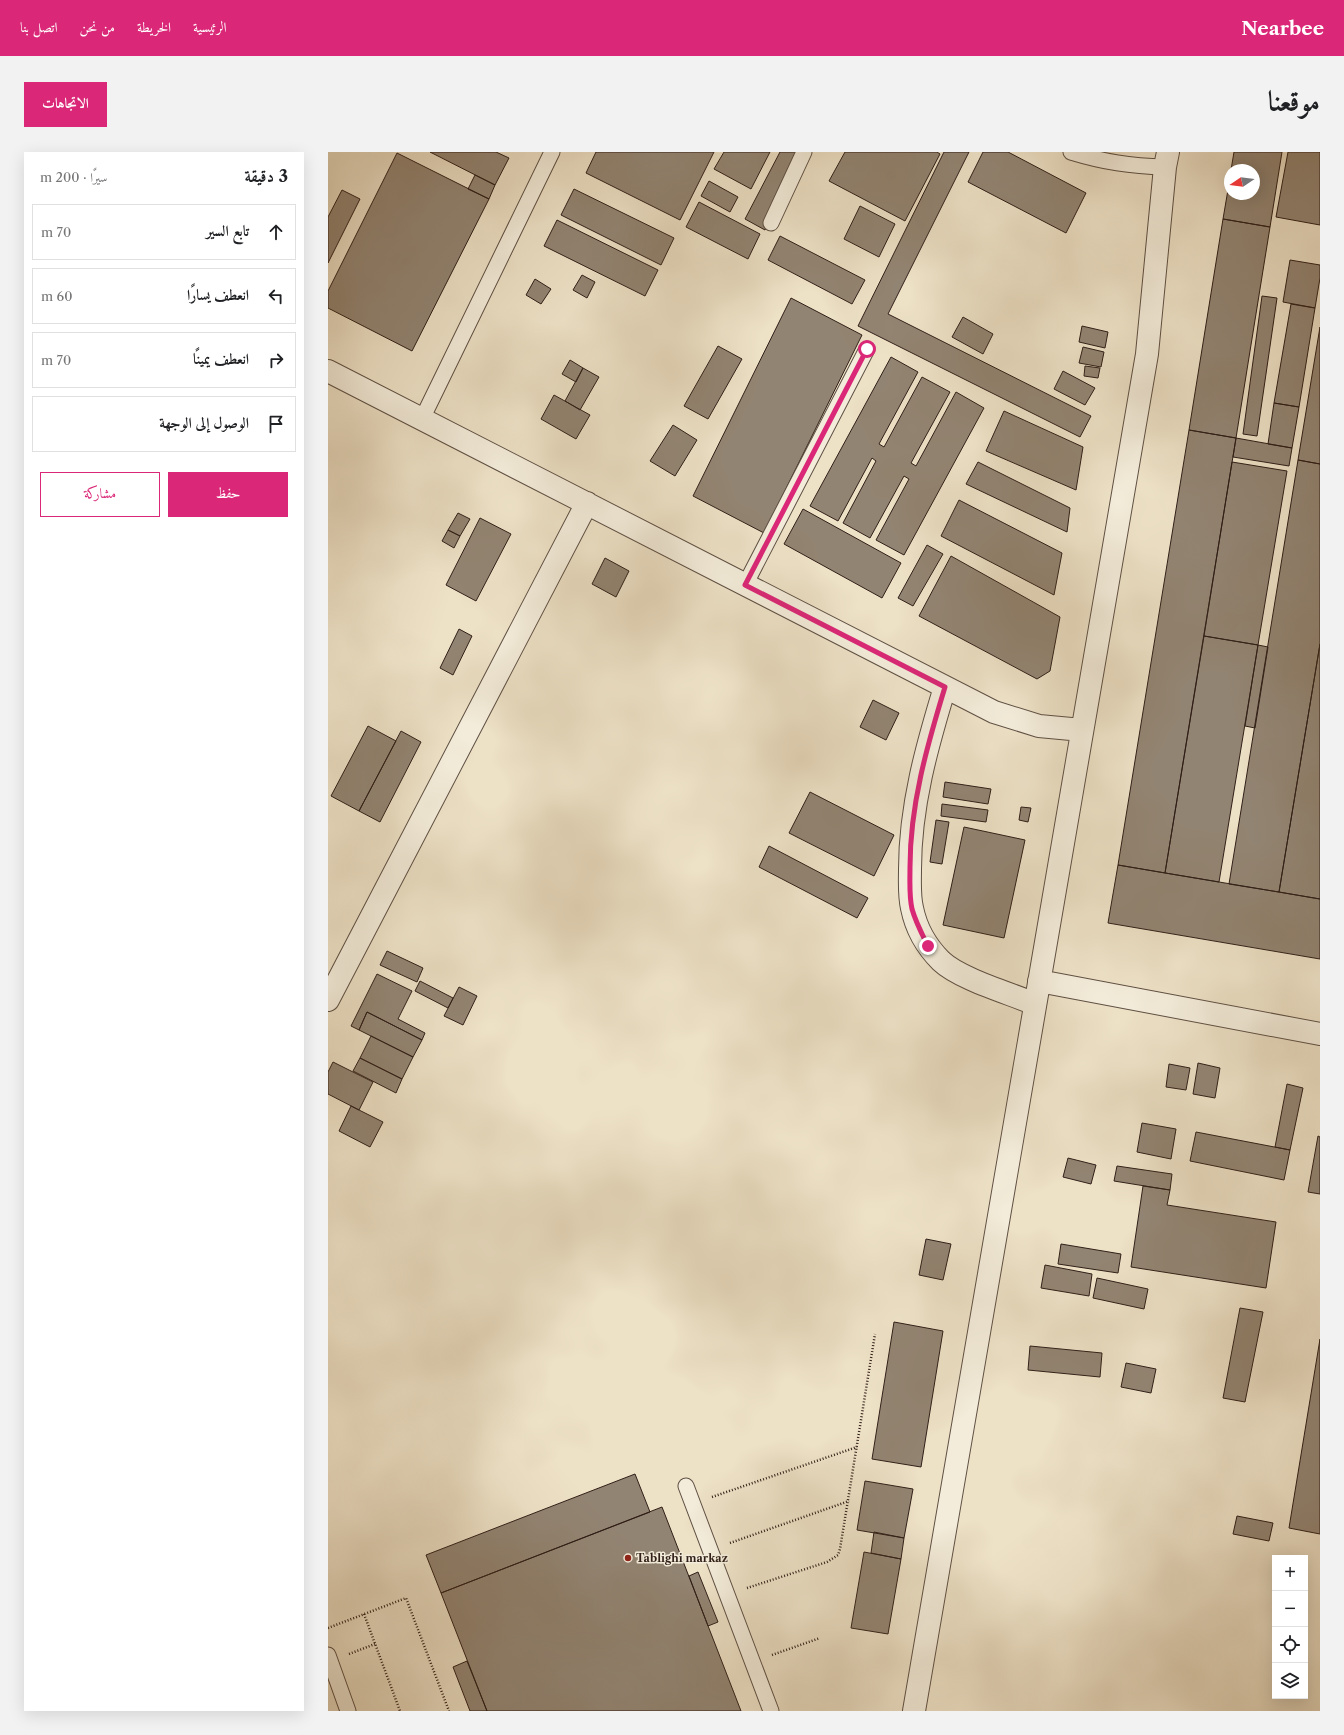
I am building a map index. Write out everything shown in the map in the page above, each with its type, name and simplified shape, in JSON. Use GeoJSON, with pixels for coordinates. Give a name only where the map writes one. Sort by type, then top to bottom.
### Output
{"type":"FeatureCollection","features":[{"type":"Feature","properties":{"kind":"street"},"geometry":{"type":"LineString","coordinates":[[914,1711],[1147,354],[1166,159]]}},
{"type":"Feature","properties":{"kind":"street"},"geometry":{"type":"LineString","coordinates":[[328,371],[994,712],[1039,726],[1082,730]]}},
{"type":"Feature","properties":{"kind":"street"},"geometry":{"type":"LineString","coordinates":[[328,1000],[587,503]]}},
{"type":"Feature","properties":{"kind":"street"},"geometry":{"type":"LineString","coordinates":[[945,687],[926,749],[913,814],[910,851],[910,888],[912,908],[928,946],[942,961],[958,973],[1035,1004]]}},
{"type":"Feature","properties":{"kind":"street"},"geometry":{"type":"LineString","coordinates":[[1039,981],[1320,1034]]}},
{"type":"Feature","properties":{"kind":"lane"},"geometry":{"type":"LineString","coordinates":[[422,419],[552,152]]}},
{"type":"Feature","properties":{"kind":"lane"},"geometry":{"type":"LineString","coordinates":[[770,223],[804,152]]}},
{"type":"Feature","properties":{"kind":"lane"},"geometry":{"type":"LineString","coordinates":[[1071,152],[1098,160],[1131,166],[1166,159]]}},
{"type":"Feature","properties":{"kind":"lane"},"geometry":{"type":"LineString","coordinates":[[745,585],[867,349]]}},
{"type":"Feature","properties":{"kind":"lane"},"geometry":{"type":"LineString","coordinates":[[686,1486],[771,1711]]}},
{"type":"Feature","properties":{"kind":"lane"},"geometry":{"type":"LineString","coordinates":[[329,1658],[348,1711]]}},
{"type":"Feature","properties":{"kind":"path"},"geometry":{"type":"LineString","coordinates":[[727,1594],[832,1559],[838,1555],[849,1501],[875,1334]]}},
{"type":"Feature","properties":{"kind":"path"},"geometry":{"type":"LineString","coordinates":[[693,1504],[857,1447]]}},
{"type":"Feature","properties":{"kind":"path"},"geometry":{"type":"LineString","coordinates":[[710,1550],[849,1501]]}},
{"type":"Feature","properties":{"kind":"path"},"geometry":{"type":"LineString","coordinates":[[328,1628],[406,1598],[449,1711]]}},
{"type":"Feature","properties":{"kind":"path"},"geometry":{"type":"LineString","coordinates":[[364,1614],[400,1711]]}},
{"type":"Feature","properties":{"kind":"path"},"geometry":{"type":"LineString","coordinates":[[752,1661],[820,1638]]}},
{"type":"Feature","properties":{"kind":"path"},"geometry":{"type":"LineString","coordinates":[[329,1658],[375,1644]]}},
{"type":"Feature","properties":{"kind":"building"},"geometry":{"type":"Polygon","coordinates":[[[430,152],[496,152],[509,158],[495,185],[430,152]]]}},
{"type":"Feature","properties":{"kind":"building"},"geometry":{"type":"Polygon","coordinates":[[[596,152],[714,152],[680,220],[586,173],[596,152]]]}},
{"type":"Feature","properties":{"kind":"building"},"geometry":{"type":"Polygon","coordinates":[[[724,152],[770,152],[751,189],[714,169],[724,152]]]}},
{"type":"Feature","properties":{"kind":"building"},"geometry":{"type":"Polygon","coordinates":[[[780,152],[806,152],[765,230],[745,219],[780,152]]]}},
{"type":"Feature","properties":{"kind":"building"},"geometry":{"type":"Polygon","coordinates":[[[845,152],[937,152],[940,154],[905,221],[829,181],[845,152]]]}},
{"type":"Feature","properties":{"kind":"building"},"geometry":{"type":"Polygon","coordinates":[[[944,152],[969,152],[888,314],[1091,416],[1080,437],[858,326],[944,152]]]}},
{"type":"Feature","properties":{"kind":"building"},"geometry":{"type":"Polygon","coordinates":[[[983,152],[1008,152],[1086,193],[1066,233],[968,182],[983,152]]]}},
{"type":"Feature","properties":{"kind":"building"},"geometry":{"type":"Polygon","coordinates":[[[1234,152],[1282,152],[1270,227],[1223,219],[1226,200],[1260,200],[1260,164],[1232,164],[1234,152]]]}},
{"type":"Feature","properties":{"kind":"building"},"geometry":{"type":"Polygon","coordinates":[[[1288,152],[1320,152],[1320,225],[1276,217],[1288,152]]]}},
{"type":"Feature","properties":{"kind":"building"},"geometry":{"type":"Polygon","coordinates":[[[397,153],[489,199],[412,351],[328,308],[328,291],[397,153]]]}},
{"type":"Feature","properties":{"kind":"building"},"geometry":{"type":"Polygon","coordinates":[[[475,175],[495,185],[489,199],[468,189],[475,175]]]}},
{"type":"Feature","properties":{"kind":"building"},"geometry":{"type":"Polygon","coordinates":[[[709,181],[738,197],[730,212],[701,196],[709,181]]]}},
{"type":"Feature","properties":{"kind":"building"},"geometry":{"type":"Polygon","coordinates":[[[574,189],[674,238],[661,265],[561,215],[574,189]]]}},
{"type":"Feature","properties":{"kind":"building"},"geometry":{"type":"Polygon","coordinates":[[[342,190],[360,199],[328,263],[328,217],[342,190]]]}},
{"type":"Feature","properties":{"kind":"building"},"geometry":{"type":"Polygon","coordinates":[[[699,202],[760,234],[748,259],[686,227],[699,202]]]}},
{"type":"Feature","properties":{"kind":"building"},"geometry":{"type":"Polygon","coordinates":[[[860,206],[895,224],[879,257],[844,239],[860,206]]]}},
{"type":"Feature","properties":{"kind":"building"},"geometry":{"type":"Polygon","coordinates":[[[1223,219],[1270,227],[1236,438],[1189,430],[1223,219]]]}},
{"type":"Feature","properties":{"kind":"building"},"geometry":{"type":"Polygon","coordinates":[[[557,220],[658,270],[645,296],[544,246],[557,220]]]}},
{"type":"Feature","properties":{"kind":"building"},"geometry":{"type":"Polygon","coordinates":[[[780,236],[865,280],[852,304],[768,260],[780,236]]]}},
{"type":"Feature","properties":{"kind":"building"},"geometry":{"type":"Polygon","coordinates":[[[1290,260],[1320,265],[1320,278],[1315,308],[1283,302],[1290,260]]]}},
{"type":"Feature","properties":{"kind":"building"},"geometry":{"type":"Polygon","coordinates":[[[582,275],[595,282],[587,298],[573,290],[582,275]]]}},
{"type":"Feature","properties":{"kind":"building"},"geometry":{"type":"Polygon","coordinates":[[[535,279],[551,289],[541,304],[526,295],[535,279]]]}},
{"type":"Feature","properties":{"kind":"building"},"geometry":{"type":"Polygon","coordinates":[[[1262,296],[1277,298],[1257,436],[1243,434],[1262,296]]]}},
{"type":"Feature","properties":{"kind":"building"},"geometry":{"type":"Polygon","coordinates":[[[791,298],[862,335],[764,533],[693,496],[791,298]]]}},
{"type":"Feature","properties":{"kind":"building"},"geometry":{"type":"Polygon","coordinates":[[[1291,304],[1315,308],[1299,407],[1274,403],[1291,304]]]}},
{"type":"Feature","properties":{"kind":"building"},"geometry":{"type":"Polygon","coordinates":[[[963,317],[993,334],[983,354],[952,337],[963,317]]]}},
{"type":"Feature","properties":{"kind":"building"},"geometry":{"type":"Polygon","coordinates":[[[1082,326],[1108,332],[1105,348],[1079,342],[1082,326]]]}},
{"type":"Feature","properties":{"kind":"building"},"geometry":{"type":"Polygon","coordinates":[[[1320,327],[1320,464],[1298,460],[1320,327]]]}},
{"type":"Feature","properties":{"kind":"building"},"geometry":{"type":"Polygon","coordinates":[[[718,346],[742,359],[708,419],[684,406],[718,346]]]}},
{"type":"Feature","properties":{"kind":"building"},"geometry":{"type":"Polygon","coordinates":[[[1083,347],[1104,352],[1101,367],[1079,363],[1083,347]]]}},
{"type":"Feature","properties":{"kind":"building"},"geometry":{"type":"Polygon","coordinates":[[[891,357],[918,372],[879,444],[884,447],[922,377],[950,392],[911,463],[916,466],[956,392],[984,408],[904,555],[876,540],[909,479],[904,476],[870,538],[843,523],[876,461],[872,458],[838,521],[810,506],[891,357]]]}},
{"type":"Feature","properties":{"kind":"building"},"geometry":{"type":"Polygon","coordinates":[[[570,360],[583,368],[576,382],[562,374],[570,360]]]}},
{"type":"Feature","properties":{"kind":"building"},"geometry":{"type":"Polygon","coordinates":[[[1085,366],[1100,368],[1098,378],[1084,376],[1085,366]]]}},
{"type":"Feature","properties":{"kind":"building"},"geometry":{"type":"Polygon","coordinates":[[[583,368],[599,377],[580,410],[565,401],[583,368]]]}},
{"type":"Feature","properties":{"kind":"building"},"geometry":{"type":"Polygon","coordinates":[[[1063,371],[1095,388],[1085,405],[1054,389],[1063,371]]]}},
{"type":"Feature","properties":{"kind":"building"},"geometry":{"type":"Polygon","coordinates":[[[554,395],[590,415],[576,439],[541,419],[554,395]]]}},
{"type":"Feature","properties":{"kind":"building"},"geometry":{"type":"Polygon","coordinates":[[[1274,403],[1299,407],[1292,448],[1268,444],[1274,403]]]}},
{"type":"Feature","properties":{"kind":"building"},"geometry":{"type":"Polygon","coordinates":[[[1004,411],[1083,447],[1076,490],[986,451],[1004,411]]]}},
{"type":"Feature","properties":{"kind":"building"},"geometry":{"type":"Polygon","coordinates":[[[673,425],[697,440],[675,476],[650,461],[673,425]]]}},
{"type":"Feature","properties":{"kind":"building"},"geometry":{"type":"Polygon","coordinates":[[[1189,430],[1236,438],[1165,873],[1118,865],[1189,430]]]}},
{"type":"Feature","properties":{"kind":"building"},"geometry":{"type":"Polygon","coordinates":[[[1236,438],[1292,448],[1289,466],[1233,457],[1236,438]]]}},
{"type":"Feature","properties":{"kind":"building"},"geometry":{"type":"Polygon","coordinates":[[[1298,460],[1320,464],[1320,644],[1279,892],[1229,884],[1298,460]]]}},
{"type":"Feature","properties":{"kind":"building"},"geometry":{"type":"Polygon","coordinates":[[[978,462],[1070,508],[1067,532],[966,484],[978,462]]]}},
{"type":"Feature","properties":{"kind":"building"},"geometry":{"type":"Polygon","coordinates":[[[1232,462],[1287,471],[1258,645],[1204,636],[1232,462]]]}},
{"type":"Feature","properties":{"kind":"building"},"geometry":{"type":"Polygon","coordinates":[[[959,500],[1062,553],[1054,595],[941,536],[959,500]]]}},
{"type":"Feature","properties":{"kind":"building"},"geometry":{"type":"Polygon","coordinates":[[[803,509],[901,563],[882,598],[784,544],[803,509]]]}},
{"type":"Feature","properties":{"kind":"building"},"geometry":{"type":"Polygon","coordinates":[[[458,513],[470,519],[460,536],[448,530],[458,513]]]}},
{"type":"Feature","properties":{"kind":"building"},"geometry":{"type":"Polygon","coordinates":[[[480,518],[511,534],[476,601],[446,585],[480,518]]]}},
{"type":"Feature","properties":{"kind":"building"},"geometry":{"type":"Polygon","coordinates":[[[448,530],[460,536],[454,548],[442,541],[448,530]]]}},
{"type":"Feature","properties":{"kind":"building"},"geometry":{"type":"Polygon","coordinates":[[[927,545],[943,554],[913,606],[898,598],[927,545]]]}},
{"type":"Feature","properties":{"kind":"building"},"geometry":{"type":"Polygon","coordinates":[[[951,556],[1060,617],[1050,671],[1037,679],[919,616],[951,556]]]}},
{"type":"Feature","properties":{"kind":"building"},"geometry":{"type":"Polygon","coordinates":[[[605,558],[629,571],[616,597],[592,584],[605,558]]]}},
{"type":"Feature","properties":{"kind":"building"},"geometry":{"type":"Polygon","coordinates":[[[459,629],[472,636],[453,675],[440,668],[459,629]]]}},
{"type":"Feature","properties":{"kind":"building"},"geometry":{"type":"Polygon","coordinates":[[[1204,636],[1258,645],[1219,882],[1165,873],[1204,636]]]}},
{"type":"Feature","properties":{"kind":"building"},"geometry":{"type":"Polygon","coordinates":[[[1320,644],[1320,899],[1279,892],[1320,644]]]}},
{"type":"Feature","properties":{"kind":"building"},"geometry":{"type":"Polygon","coordinates":[[[1258,645],[1268,647],[1255,728],[1245,726],[1258,645]]]}},
{"type":"Feature","properties":{"kind":"building"},"geometry":{"type":"Polygon","coordinates":[[[873,700],[899,713],[886,740],[860,727],[873,700]]]}},
{"type":"Feature","properties":{"kind":"building"},"geometry":{"type":"Polygon","coordinates":[[[368,726],[396,741],[359,811],[331,796],[368,726]]]}},
{"type":"Feature","properties":{"kind":"building"},"geometry":{"type":"Polygon","coordinates":[[[401,731],[421,742],[380,822],[359,811],[401,731]]]}},
{"type":"Feature","properties":{"kind":"building"},"geometry":{"type":"Polygon","coordinates":[[[945,782],[991,789],[988,804],[943,797],[945,782]]]}},
{"type":"Feature","properties":{"kind":"building"},"geometry":{"type":"Polygon","coordinates":[[[810,792],[894,835],[874,876],[789,833],[810,792]]]}},
{"type":"Feature","properties":{"kind":"building"},"geometry":{"type":"Polygon","coordinates":[[[942,804],[988,810],[986,822],[941,816],[942,804]]]}},
{"type":"Feature","properties":{"kind":"building"},"geometry":{"type":"Polygon","coordinates":[[[1021,807],[1031,808],[1028,822],[1019,820],[1021,807]]]}},
{"type":"Feature","properties":{"kind":"building"},"geometry":{"type":"Polygon","coordinates":[[[936,820],[949,822],[942,864],[930,862],[936,820]]]}},
{"type":"Feature","properties":{"kind":"building"},"geometry":{"type":"Polygon","coordinates":[[[964,827],[1025,840],[1004,938],[943,925],[964,827]]]}},
{"type":"Feature","properties":{"kind":"building"},"geometry":{"type":"Polygon","coordinates":[[[769,846],[868,898],[857,918],[759,867],[769,846]]]}},
{"type":"Feature","properties":{"kind":"building"},"geometry":{"type":"Polygon","coordinates":[[[1118,865],[1320,899],[1320,959],[1108,923],[1118,865]]]}},
{"type":"Feature","properties":{"kind":"building"},"geometry":{"type":"Polygon","coordinates":[[[387,951],[423,968],[417,982],[380,965],[387,951]]]}},
{"type":"Feature","properties":{"kind":"building"},"geometry":{"type":"Polygon","coordinates":[[[377,974],[412,991],[398,1019],[425,1033],[422,1040],[367,1012],[359,1030],[351,1026],[377,974]]]}},
{"type":"Feature","properties":{"kind":"building"},"geometry":{"type":"Polygon","coordinates":[[[420,981],[453,998],[448,1008],[415,991],[420,981]]]}},
{"type":"Feature","properties":{"kind":"building"},"geometry":{"type":"Polygon","coordinates":[[[459,987],[477,996],[463,1025],[444,1016],[459,987]]]}},
{"type":"Feature","properties":{"kind":"building"},"geometry":{"type":"Polygon","coordinates":[[[367,1012],[422,1040],[413,1057],[359,1030],[367,1012]]]}},
{"type":"Feature","properties":{"kind":"building"},"geometry":{"type":"Polygon","coordinates":[[[371,1036],[413,1057],[402,1079],[360,1058],[371,1036]]]}},
{"type":"Feature","properties":{"kind":"building"},"geometry":{"type":"Polygon","coordinates":[[[360,1058],[402,1079],[396,1093],[353,1071],[360,1058]]]}},
{"type":"Feature","properties":{"kind":"building"},"geometry":{"type":"Polygon","coordinates":[[[333,1062],[373,1082],[359,1110],[328,1094],[328,1072],[333,1062]]]}},
{"type":"Feature","properties":{"kind":"building"},"geometry":{"type":"Polygon","coordinates":[[[1198,1063],[1220,1068],[1215,1098],[1193,1094],[1198,1063]]]}},
{"type":"Feature","properties":{"kind":"building"},"geometry":{"type":"Polygon","coordinates":[[[1169,1064],[1190,1068],[1186,1090],[1166,1087],[1169,1064]]]}},
{"type":"Feature","properties":{"kind":"building"},"geometry":{"type":"Polygon","coordinates":[[[1287,1084],[1303,1088],[1290,1150],[1275,1147],[1287,1084]]]}},
{"type":"Feature","properties":{"kind":"building"},"geometry":{"type":"Polygon","coordinates":[[[351,1106],[383,1122],[370,1147],[339,1131],[351,1106]]]}},
{"type":"Feature","properties":{"kind":"building"},"geometry":{"type":"Polygon","coordinates":[[[1142,1123],[1176,1129],[1171,1159],[1137,1152],[1142,1123]]]}},
{"type":"Feature","properties":{"kind":"building"},"geometry":{"type":"Polygon","coordinates":[[[1196,1132],[1290,1150],[1284,1180],[1190,1161],[1196,1132]]]}},
{"type":"Feature","properties":{"kind":"building"},"geometry":{"type":"Polygon","coordinates":[[[1318,1136],[1320,1137],[1320,1194],[1308,1192],[1318,1136]]]}},
{"type":"Feature","properties":{"kind":"building"},"geometry":{"type":"Polygon","coordinates":[[[1068,1158],[1096,1165],[1091,1184],[1063,1177],[1068,1158]]]}},
{"type":"Feature","properties":{"kind":"building"},"geometry":{"type":"Polygon","coordinates":[[[1117,1166],[1172,1174],[1170,1190],[1114,1181],[1117,1166]]]}},
{"type":"Feature","properties":{"kind":"building"},"geometry":{"type":"Polygon","coordinates":[[[1143,1186],[1170,1190],[1167,1205],[1276,1222],[1266,1288],[1131,1267],[1143,1186]]]}},
{"type":"Feature","properties":{"kind":"building"},"geometry":{"type":"Polygon","coordinates":[[[926,1239],[951,1244],[943,1280],[919,1275],[926,1239]]]}},
{"type":"Feature","properties":{"kind":"building"},"geometry":{"type":"Polygon","coordinates":[[[1061,1244],[1121,1254],[1118,1273],[1058,1264],[1061,1244]]]}},
{"type":"Feature","properties":{"kind":"building"},"geometry":{"type":"Polygon","coordinates":[[[1045,1265],[1092,1274],[1089,1296],[1041,1288],[1045,1265]]]}},
{"type":"Feature","properties":{"kind":"building"},"geometry":{"type":"Polygon","coordinates":[[[1097,1278],[1148,1289],[1144,1309],[1093,1298],[1097,1278]]]}},
{"type":"Feature","properties":{"kind":"building"},"geometry":{"type":"Polygon","coordinates":[[[1240,1308],[1263,1312],[1245,1402],[1223,1398],[1240,1308]]]}},
{"type":"Feature","properties":{"kind":"building"},"geometry":{"type":"Polygon","coordinates":[[[894,1322],[943,1331],[921,1467],[872,1459],[894,1322]]]}},
{"type":"Feature","properties":{"kind":"building"},"geometry":{"type":"Polygon","coordinates":[[[1320,1339],[1320,1534],[1289,1528],[1320,1339]]]}},
{"type":"Feature","properties":{"kind":"building"},"geometry":{"type":"Polygon","coordinates":[[[1030,1346],[1102,1353],[1100,1377],[1028,1370],[1030,1346]]]}},
{"type":"Feature","properties":{"kind":"building"},"geometry":{"type":"Polygon","coordinates":[[[1126,1363],[1156,1369],[1151,1393],[1121,1387],[1126,1363]]]}},
{"type":"Feature","properties":{"kind":"building"},"geometry":{"type":"Polygon","coordinates":[[[635,1474],[650,1512],[441,1593],[426,1555],[635,1474]]]}},
{"type":"Feature","properties":{"kind":"building"},"geometry":{"type":"Polygon","coordinates":[[[865,1481],[913,1489],[904,1538],[857,1530],[865,1481]]]}},
{"type":"Feature","properties":{"kind":"building"},"geometry":{"type":"Polygon","coordinates":[[[662,1507],[741,1711],[487,1711],[441,1593],[662,1507]]]}},
{"type":"Feature","properties":{"kind":"building"},"geometry":{"type":"Polygon","coordinates":[[[1237,1516],[1273,1523],[1269,1541],[1233,1534],[1237,1516]]]}},
{"type":"Feature","properties":{"kind":"building"},"geometry":{"type":"Polygon","coordinates":[[[874,1532],[904,1538],[901,1559],[871,1553],[874,1532]]]}},
{"type":"Feature","properties":{"kind":"building"},"geometry":{"type":"Polygon","coordinates":[[[864,1552],[901,1559],[888,1634],[851,1628],[864,1552]]]}},
{"type":"Feature","properties":{"kind":"building"},"geometry":{"type":"Polygon","coordinates":[[[698,1572],[718,1622],[708,1626],[689,1576],[698,1572]]]}},
{"type":"Feature","properties":{"kind":"building"},"geometry":{"type":"Polygon","coordinates":[[[467,1661],[487,1711],[470,1711],[453,1667],[467,1661]]]}},
{"type":"Feature","properties":{"kind":"place","name":"Tablighi markaz"},"geometry":{"type":"Point","coordinates":[628,1558]}},
{"type":"Feature","properties":{"kind":"route"},"geometry":{"type":"LineString","coordinates":[[867,349],[745,585],[945,687],[926,749],[913,814],[910,851],[910,888],[912,908],[918,928],[928,946]]}}]}
